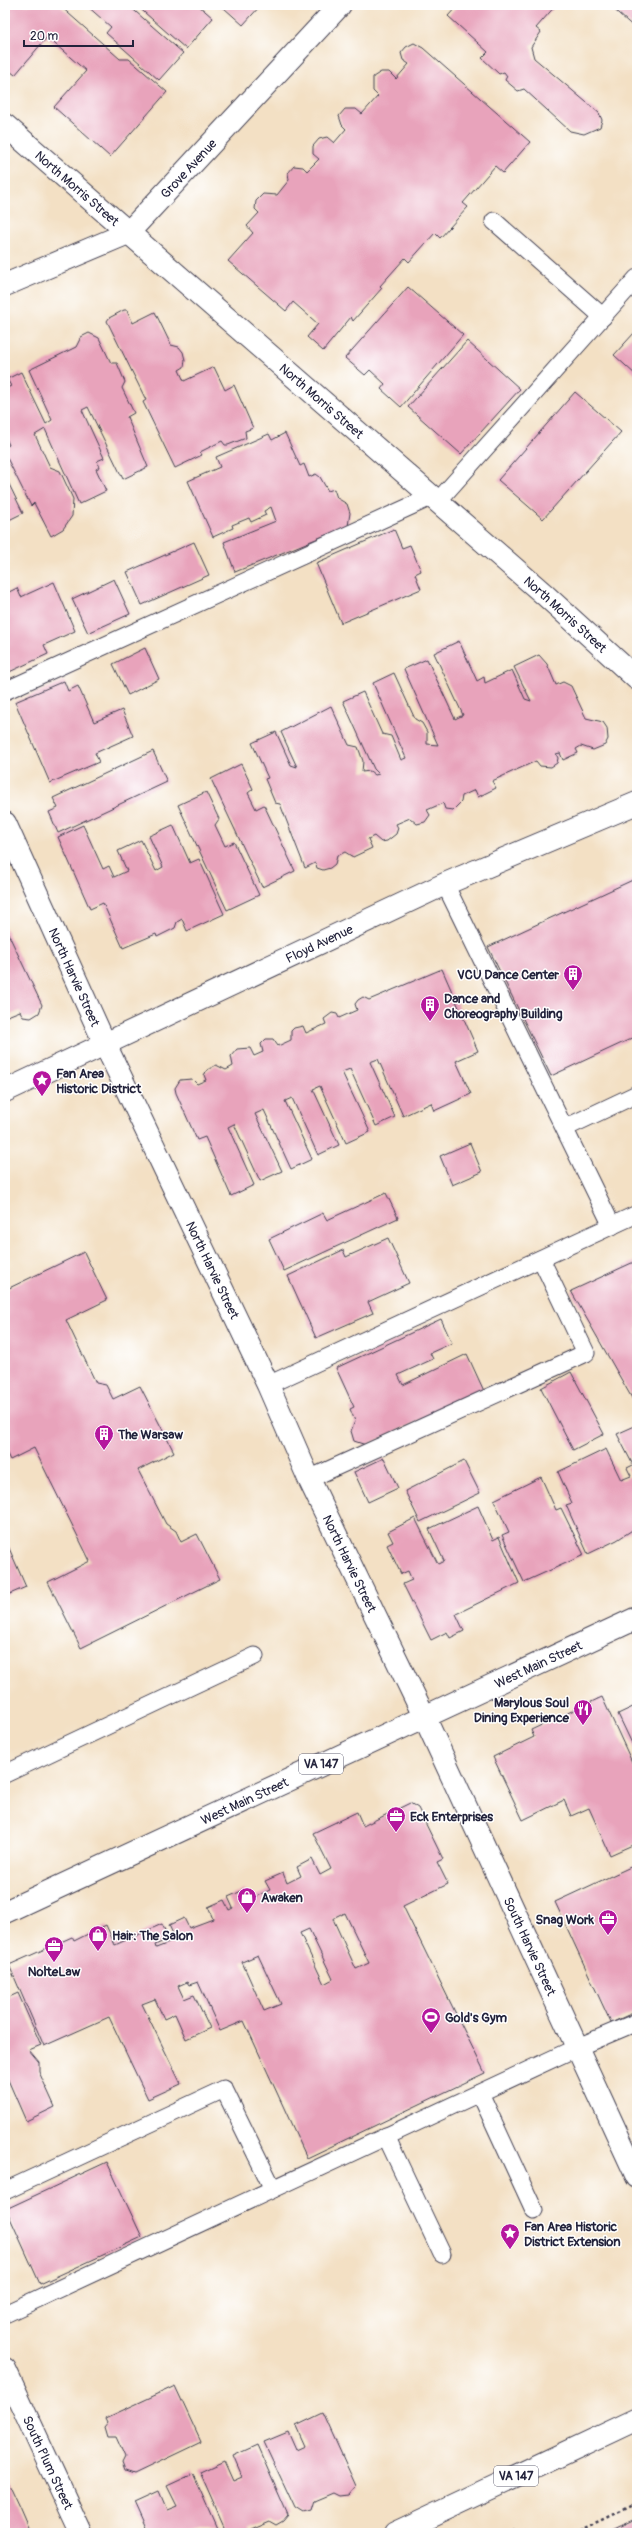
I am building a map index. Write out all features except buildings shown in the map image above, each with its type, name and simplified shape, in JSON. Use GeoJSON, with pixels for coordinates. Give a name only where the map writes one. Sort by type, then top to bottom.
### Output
{"type":"FeatureCollection","features":[{"type":"Feature","properties":{"kind":"street","name":"Grove Avenue"},"geometry":{"type":"LineString","coordinates":[[5,285],[128,233],[340,5]]}},
{"type":"Feature","properties":{"kind":"street","name":"North Morris Street"},"geometry":{"type":"LineString","coordinates":[[5,125],[435,499],[637,679]]}},
{"type":"Feature","properties":{"kind":"street","name":"Floyd Avenue"},"geometry":{"type":"LineString","coordinates":[[5,1091],[445,884],[637,803]]}},
{"type":"Feature","properties":{"kind":"street","name":"North Harvie Street"},"geometry":{"type":"LineString","coordinates":[[5,823],[105,1044],[268,1386],[309,1479],[424,1716]]}},
{"type":"Feature","properties":{"kind":"street","name":"West Main Street"},"geometry":{"type":"LineString","coordinates":[[5,1912],[637,1618]]}},
{"type":"Feature","properties":{"kind":"street","name":"South Harvie Street"},"geometry":{"type":"LineString","coordinates":[[424,1716],[637,2177]]}},
{"type":"Feature","properties":{"kind":"street","name":"South Plum Street"},"geometry":{"type":"LineString","coordinates":[[5,2369],[81,2533]]}},
{"type":"Feature","properties":{"kind":"street","name":"VA 147"},"geometry":{"type":"LineString","coordinates":[[395,2533],[637,2419]]}},
{"type":"Feature","properties":{"kind":"lane"},"geometry":{"type":"LineString","coordinates":[[494,221],[603,317]]}},
{"type":"Feature","properties":{"kind":"lane"},"geometry":{"type":"LineString","coordinates":[[5,691],[435,499],[603,317],[637,278]]}},
{"type":"Feature","properties":{"kind":"lane"},"geometry":{"type":"LineString","coordinates":[[445,884],[612,1226]]}},
{"type":"Feature","properties":{"kind":"lane"},"geometry":{"type":"LineString","coordinates":[[564,1128],[637,1094]]}},
{"type":"Feature","properties":{"kind":"lane"},"geometry":{"type":"LineString","coordinates":[[268,1386],[637,1214]]}},
{"type":"Feature","properties":{"kind":"lane"},"geometry":{"type":"LineString","coordinates":[[309,1479],[586,1353],[541,1259]]}},
{"type":"Feature","properties":{"kind":"lane"},"geometry":{"type":"LineString","coordinates":[[5,1774],[255,1656]]}},
{"type":"Feature","properties":{"kind":"lane"},"geometry":{"type":"LineString","coordinates":[[5,2314],[578,2047],[637,2022]]}},
{"type":"Feature","properties":{"kind":"lane"},"geometry":{"type":"LineString","coordinates":[[5,2191],[224,2089],[273,2189]]}},
{"type":"Feature","properties":{"kind":"lane"},"geometry":{"type":"LineString","coordinates":[[480,2093],[534,2210]]}},
{"type":"Feature","properties":{"kind":"lane"},"geometry":{"type":"LineString","coordinates":[[386,2136],[442,2254]]}},
{"type":"Feature","properties":{"kind":"path"},"geometry":{"type":"LineString","coordinates":[[574,2533],[637,2503]]}},
{"type":"Feature","properties":{"kind":"place","name":"VCU Dance Center"},"geometry":{"type":"Point","coordinates":[573,991]}},
{"type":"Feature","properties":{"kind":"place","name":"Dance and Choreography Building"},"geometry":{"type":"Point","coordinates":[430,1022]}},
{"type":"Feature","properties":{"kind":"place","name":"Fan Area Historic District"},"geometry":{"type":"Point","coordinates":[42,1097]}},
{"type":"Feature","properties":{"kind":"place","name":"The Warsaw"},"geometry":{"type":"Point","coordinates":[104,1451]}},
{"type":"Feature","properties":{"kind":"place","name":"Marylous Soul Dining Experience"},"geometry":{"type":"Point","coordinates":[583,1726]}},
{"type":"Feature","properties":{"kind":"place","name":"Eck Enterprises"},"geometry":{"type":"Point","coordinates":[396,1833]}},
{"type":"Feature","properties":{"kind":"place","name":"Awaken"},"geometry":{"type":"Point","coordinates":[247,1914]}},
{"type":"Feature","properties":{"kind":"place","name":"Snag Work"},"geometry":{"type":"Point","coordinates":[608,1936]}},
{"type":"Feature","properties":{"kind":"place","name":"Hair: The Salon"},"geometry":{"type":"Point","coordinates":[98,1952]}},
{"type":"Feature","properties":{"kind":"place","name":"NolteLaw"},"geometry":{"type":"Point","coordinates":[54,1963]}},
{"type":"Feature","properties":{"kind":"place","name":"Gold's Gym"},"geometry":{"type":"Point","coordinates":[431,2034]}},
{"type":"Feature","properties":{"kind":"place","name":"Fan Area Historic District Extension"},"geometry":{"type":"Point","coordinates":[510,2250]}}]}
